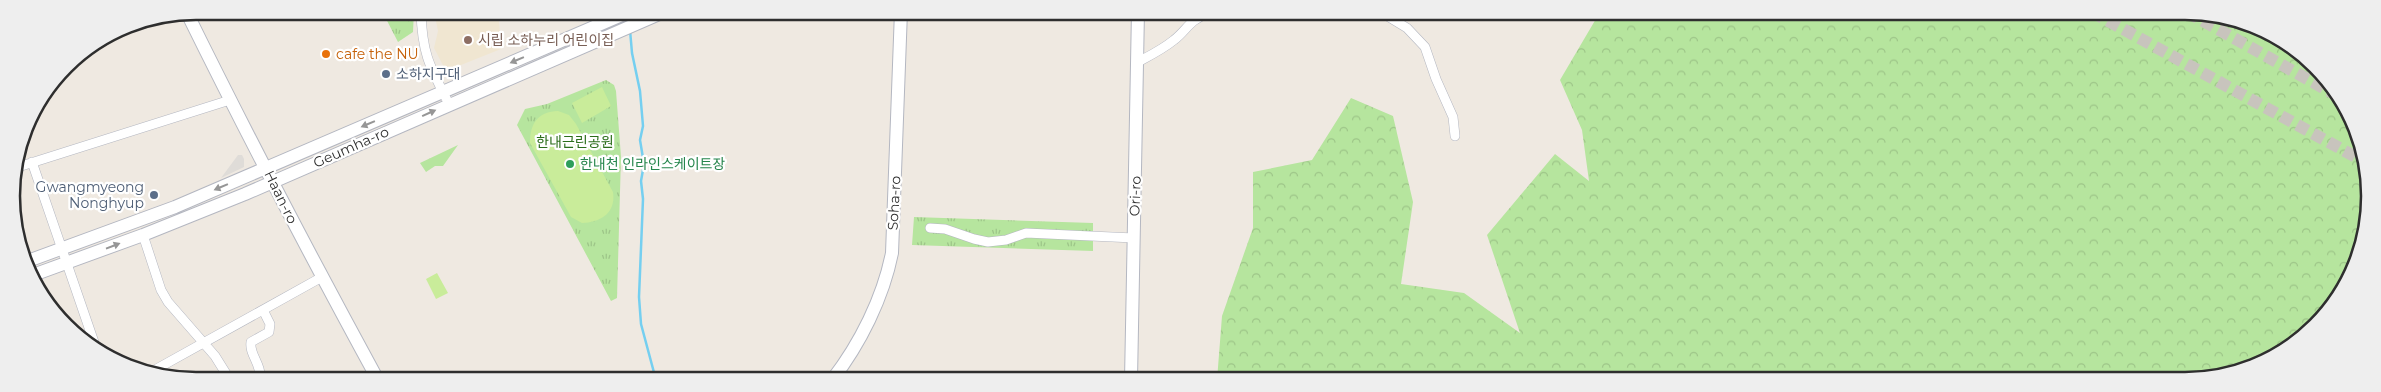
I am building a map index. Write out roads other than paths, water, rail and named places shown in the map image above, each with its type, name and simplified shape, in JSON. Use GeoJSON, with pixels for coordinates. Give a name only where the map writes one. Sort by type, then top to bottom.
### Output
{"type":"FeatureCollection","features":[{"type":"Feature","properties":{"kind":"main road","name":"Haan-ro"},"geometry":{"type":"LineString","coordinates":[[190,20],[230,100],[241,117],[272,182],[374,372]]}},
{"type":"Feature","properties":{"kind":"main road","name":"Geumha-ro"},"geometry":{"type":"LineString","coordinates":[[32,260],[176,206],[610,20]]}},
{"type":"Feature","properties":{"kind":"main road","name":"Geumha-ro"},"geometry":{"type":"LineString","coordinates":[[38,274],[142,235],[272,182],[645,20]]}},
{"type":"Feature","properties":{"kind":"main road","name":"Soha-ro"},"geometry":{"type":"LineString","coordinates":[[837,372],[862,333],[888,274],[892,253],[901,20]]}},
{"type":"Feature","properties":{"kind":"main road","name":"Ori-ro"},"geometry":{"type":"LineString","coordinates":[[1131,372],[1138,20]]}},
{"type":"Feature","properties":{"kind":"street"},"geometry":{"type":"LineString","coordinates":[[421,20],[425,57],[450,104]]}},
{"type":"Feature","properties":{"kind":"street"},"geometry":{"type":"LineString","coordinates":[[1138,62],[1161,50],[1182,34],[1188,23],[1194,20]]}},
{"type":"Feature","properties":{"kind":"street"},"geometry":{"type":"LineString","coordinates":[[1393,20],[1407,28],[1425,47],[1436,79],[1453,117],[1455,136]]}},
{"type":"Feature","properties":{"kind":"street"},"geometry":{"type":"LineString","coordinates":[[23,165],[230,100]]}},
{"type":"Feature","properties":{"kind":"street"},"geometry":{"type":"LineString","coordinates":[[32,162],[93,339]]}},
{"type":"Feature","properties":{"kind":"street"},"geometry":{"type":"LineString","coordinates":[[930,228],[945,229],[969,238],[988,242],[1006,240],[1026,233],[1134,238]]}},
{"type":"Feature","properties":{"kind":"street"},"geometry":{"type":"LineString","coordinates":[[142,235],[161,290],[168,302],[216,356],[225,372]]}},
{"type":"Feature","properties":{"kind":"street"},"geometry":{"type":"LineString","coordinates":[[158,368],[322,277]]}},
{"type":"Feature","properties":{"kind":"street"},"geometry":{"type":"LineString","coordinates":[[261,372],[250,348],[251,342],[269,332],[270,324],[262,310]]}},
{"type":"Feature","properties":{"kind":"waterway"},"geometry":{"type":"LineString","coordinates":[[630,30],[632,53],[640,91],[643,126],[640,140],[644,164],[641,181],[643,199],[639,297],[641,324],[654,372]]}},
{"type":"Feature","properties":{"kind":"tunnel"},"geometry":{"type":"LineString","coordinates":[[2107,20],[2357,158]]}},
{"type":"Feature","properties":{"kind":"tunnel"},"geometry":{"type":"LineString","coordinates":[[2203,21],[2325,89]]}},
{"type":"Feature","properties":{"kind":"place","name":"시립 소하누리 어린이집"},"geometry":{"type":"Point","coordinates":[468,40]}},
{"type":"Feature","properties":{"kind":"place","name":"cafe the NU"},"geometry":{"type":"Point","coordinates":[326,54]}},
{"type":"Feature","properties":{"kind":"place","name":"소하지구대"},"geometry":{"type":"Point","coordinates":[386,74]}},
{"type":"Feature","properties":{"kind":"place","name":"한내천 인라인스케이트장"},"geometry":{"type":"Point","coordinates":[570,164]}},
{"type":"Feature","properties":{"kind":"place","name":"Gwangmyeong Nonghyup"},"geometry":{"type":"Point","coordinates":[154,195]}},
{"type":"Feature","properties":{"kind":"park label","name":"한내근린공원"},"geometry":{"type":"Point","coordinates":[575,142]}}]}
